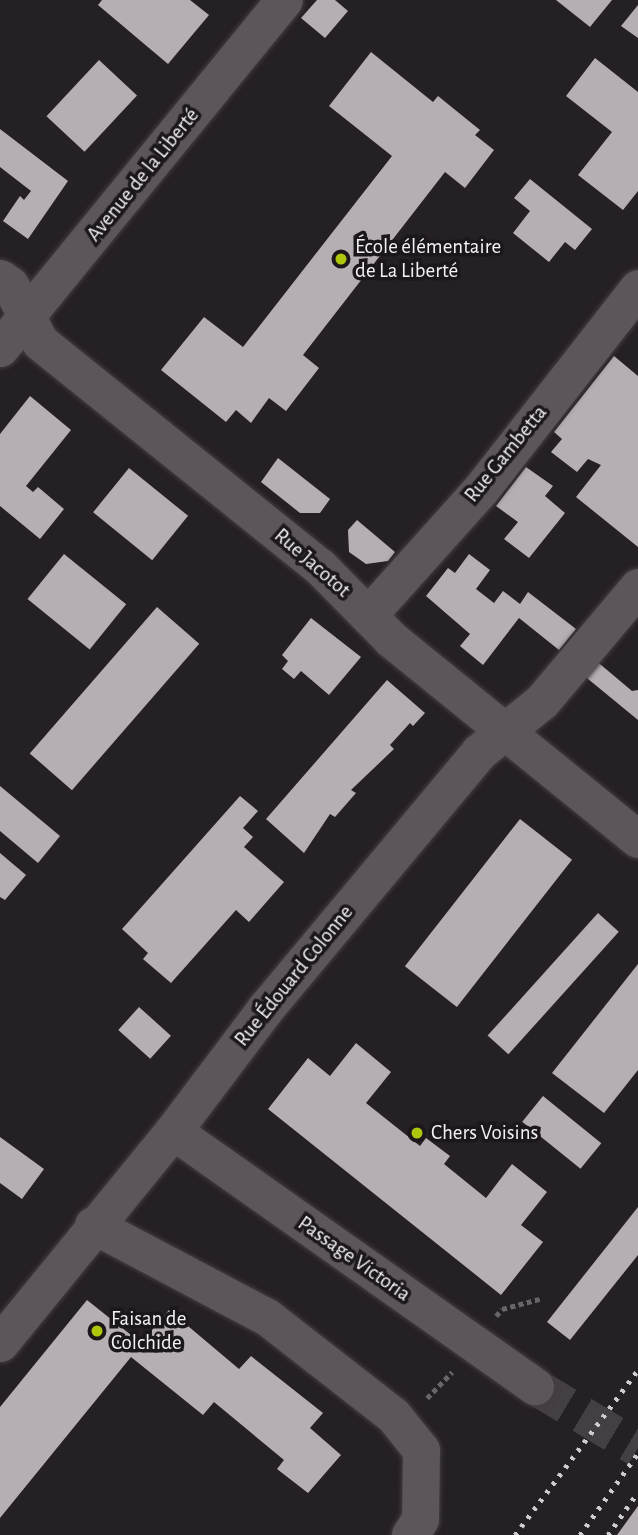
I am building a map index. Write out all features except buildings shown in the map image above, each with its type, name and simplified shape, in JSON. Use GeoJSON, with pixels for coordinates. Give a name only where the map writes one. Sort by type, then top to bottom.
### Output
{"type":"FeatureCollection","features":[{"type":"Feature","properties":{"kind":"street","name":"Avenue de la Liberté"},"geometry":{"type":"LineString","coordinates":[[0,348],[284,0]]}},
{"type":"Feature","properties":{"kind":"street","name":"Rue Jacotot"},"geometry":{"type":"LineString","coordinates":[[0,278],[10,285],[40,342],[320,566],[368,615],[503,733],[638,839]]}},
{"type":"Feature","properties":{"kind":"street","name":"Rue Gambetta"},"geometry":{"type":"LineString","coordinates":[[368,615],[481,489],[638,288]]}},
{"type":"Feature","properties":{"kind":"street","name":"Rue Édouard Colonne"},"geometry":{"type":"LineString","coordinates":[[0,1343],[93,1225],[173,1131],[288,981],[479,752],[542,701],[638,587]]}},
{"type":"Feature","properties":{"kind":"street","name":"Passage Victoria"},"geometry":{"type":"LineString","coordinates":[[173,1131],[535,1386]]}},
{"type":"Feature","properties":{"kind":"street"},"geometry":{"type":"LineString","coordinates":[[93,1225],[267,1317],[393,1415],[421,1450],[421,1519],[410,1535]]}},
{"type":"Feature","properties":{"kind":"path"},"geometry":{"type":"LineString","coordinates":[[502,1309],[543,1298]]}},
{"type":"Feature","properties":{"kind":"path"},"geometry":{"type":"LineString","coordinates":[[438,1389],[457,1366]]}},
{"type":"Feature","properties":{"kind":"tunnel"},"geometry":{"type":"LineString","coordinates":[[535,1386],[638,1448]]}},
{"type":"Feature","properties":{"kind":"railway"},"geometry":{"type":"LineString","coordinates":[[515,1535],[638,1370]]}},
{"type":"Feature","properties":{"kind":"railway"},"geometry":{"type":"LineString","coordinates":[[580,1535],[638,1453]]}},
{"type":"Feature","properties":{"kind":"railway"},"geometry":{"type":"LineString","coordinates":[[608,1535],[638,1492]]}},
{"type":"Feature","properties":{"kind":"place","name":"École élémentaire de La Liberté"},"geometry":{"type":"Point","coordinates":[341,259]}},
{"type":"Feature","properties":{"kind":"place","name":"Chers Voisins"},"geometry":{"type":"Point","coordinates":[417,1133]}},
{"type":"Feature","properties":{"kind":"place","name":"Faisan de Colchide"},"geometry":{"type":"Point","coordinates":[97,1331]}}]}
